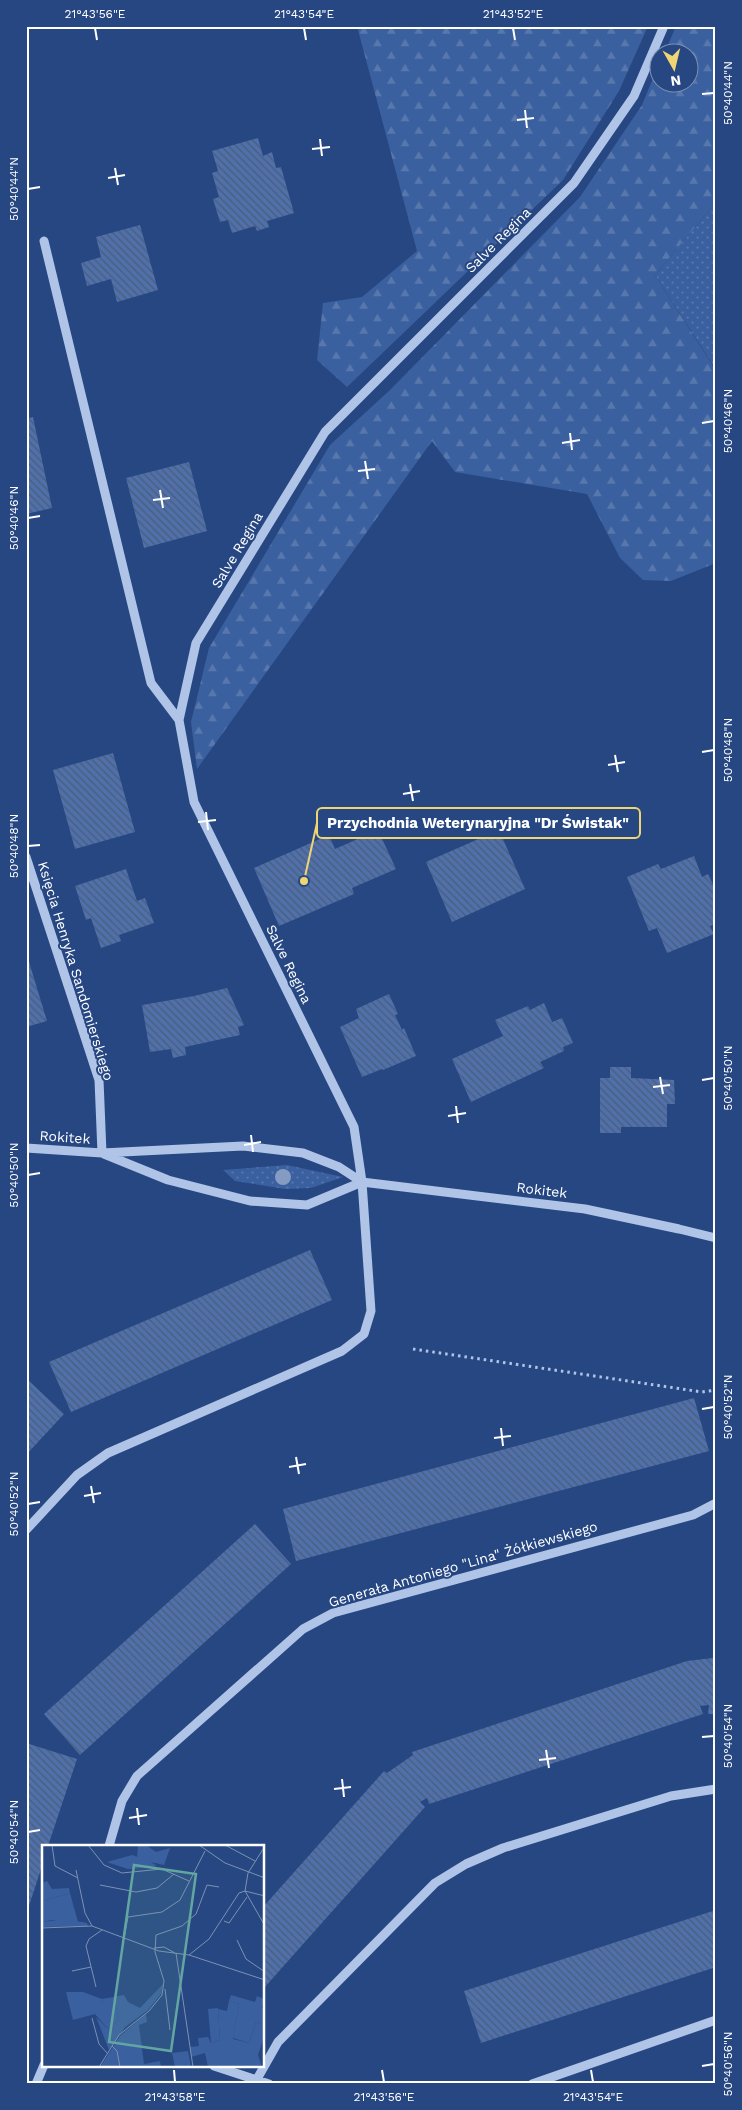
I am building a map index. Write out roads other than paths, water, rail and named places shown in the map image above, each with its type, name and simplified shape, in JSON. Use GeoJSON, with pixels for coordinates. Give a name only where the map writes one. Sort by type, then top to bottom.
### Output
{"type":"FeatureCollection","features":[{"type":"Feature","properties":{"kind":"street","name":"Salve Regina"},"geometry":{"type":"LineString","coordinates":[[362,1182],[354,1127],[194,802],[179,720],[196,643],[325,432],[574,183],[634,96],[664,26]]}},
{"type":"Feature","properties":{"kind":"street"},"geometry":{"type":"LineString","coordinates":[[44,241],[151,684],[179,720]]}},
{"type":"Feature","properties":{"kind":"street","name":"Księcia Henryka Sandomierskiego"},"geometry":{"type":"LineString","coordinates":[[26,857],[99,1080],[102,1153]]}},
{"type":"Feature","properties":{"kind":"street","name":"Rokitek"},"geometry":{"type":"LineString","coordinates":[[26,1148],[102,1153],[242,1146],[303,1152],[339,1167],[362,1182],[585,1209],[716,1238]]}},
{"type":"Feature","properties":{"kind":"street","name":"Rokitek"},"geometry":{"type":"LineString","coordinates":[[102,1153],[168,1180],[250,1201],[307,1205],[362,1182]]}},
{"type":"Feature","properties":{"kind":"street"},"geometry":{"type":"LineString","coordinates":[[26,1530],[77,1475],[108,1453],[342,1351],[364,1334],[371,1311],[362,1182]]}},
{"type":"Feature","properties":{"kind":"street","name":"Generała Antoniego \"Lina\" Żółkiewskiego"},"geometry":{"type":"LineString","coordinates":[[109,1845],[122,1801],[138,1776],[302,1629],[333,1613],[693,1515],[716,1503]]}},
{"type":"Feature","properties":{"kind":"street"},"geometry":{"type":"LineString","coordinates":[[265,2065],[278,2042],[435,1883],[466,1864],[503,1848],[671,1796],[716,1790]]}},
{"type":"Feature","properties":{"kind":"street"},"geometry":{"type":"LineString","coordinates":[[532,2084],[716,2020]]}},
{"type":"Feature","properties":{"kind":"street"},"geometry":{"type":"LineString","coordinates":[[36,2084],[43,2068]]}},
{"type":"Feature","properties":{"kind":"street"},"geometry":{"type":"LineString","coordinates":[[221,2068],[269,2084]]}},
{"type":"Feature","properties":{"kind":"street"},"geometry":{"type":"LineString","coordinates":[[257,2079],[263,2068]]}},
{"type":"Feature","properties":{"kind":"place","name":"Przychodnia Weterynaryjna \"Dr Świstak\""},"geometry":{"type":"Point","coordinates":[304,881]}}]}
